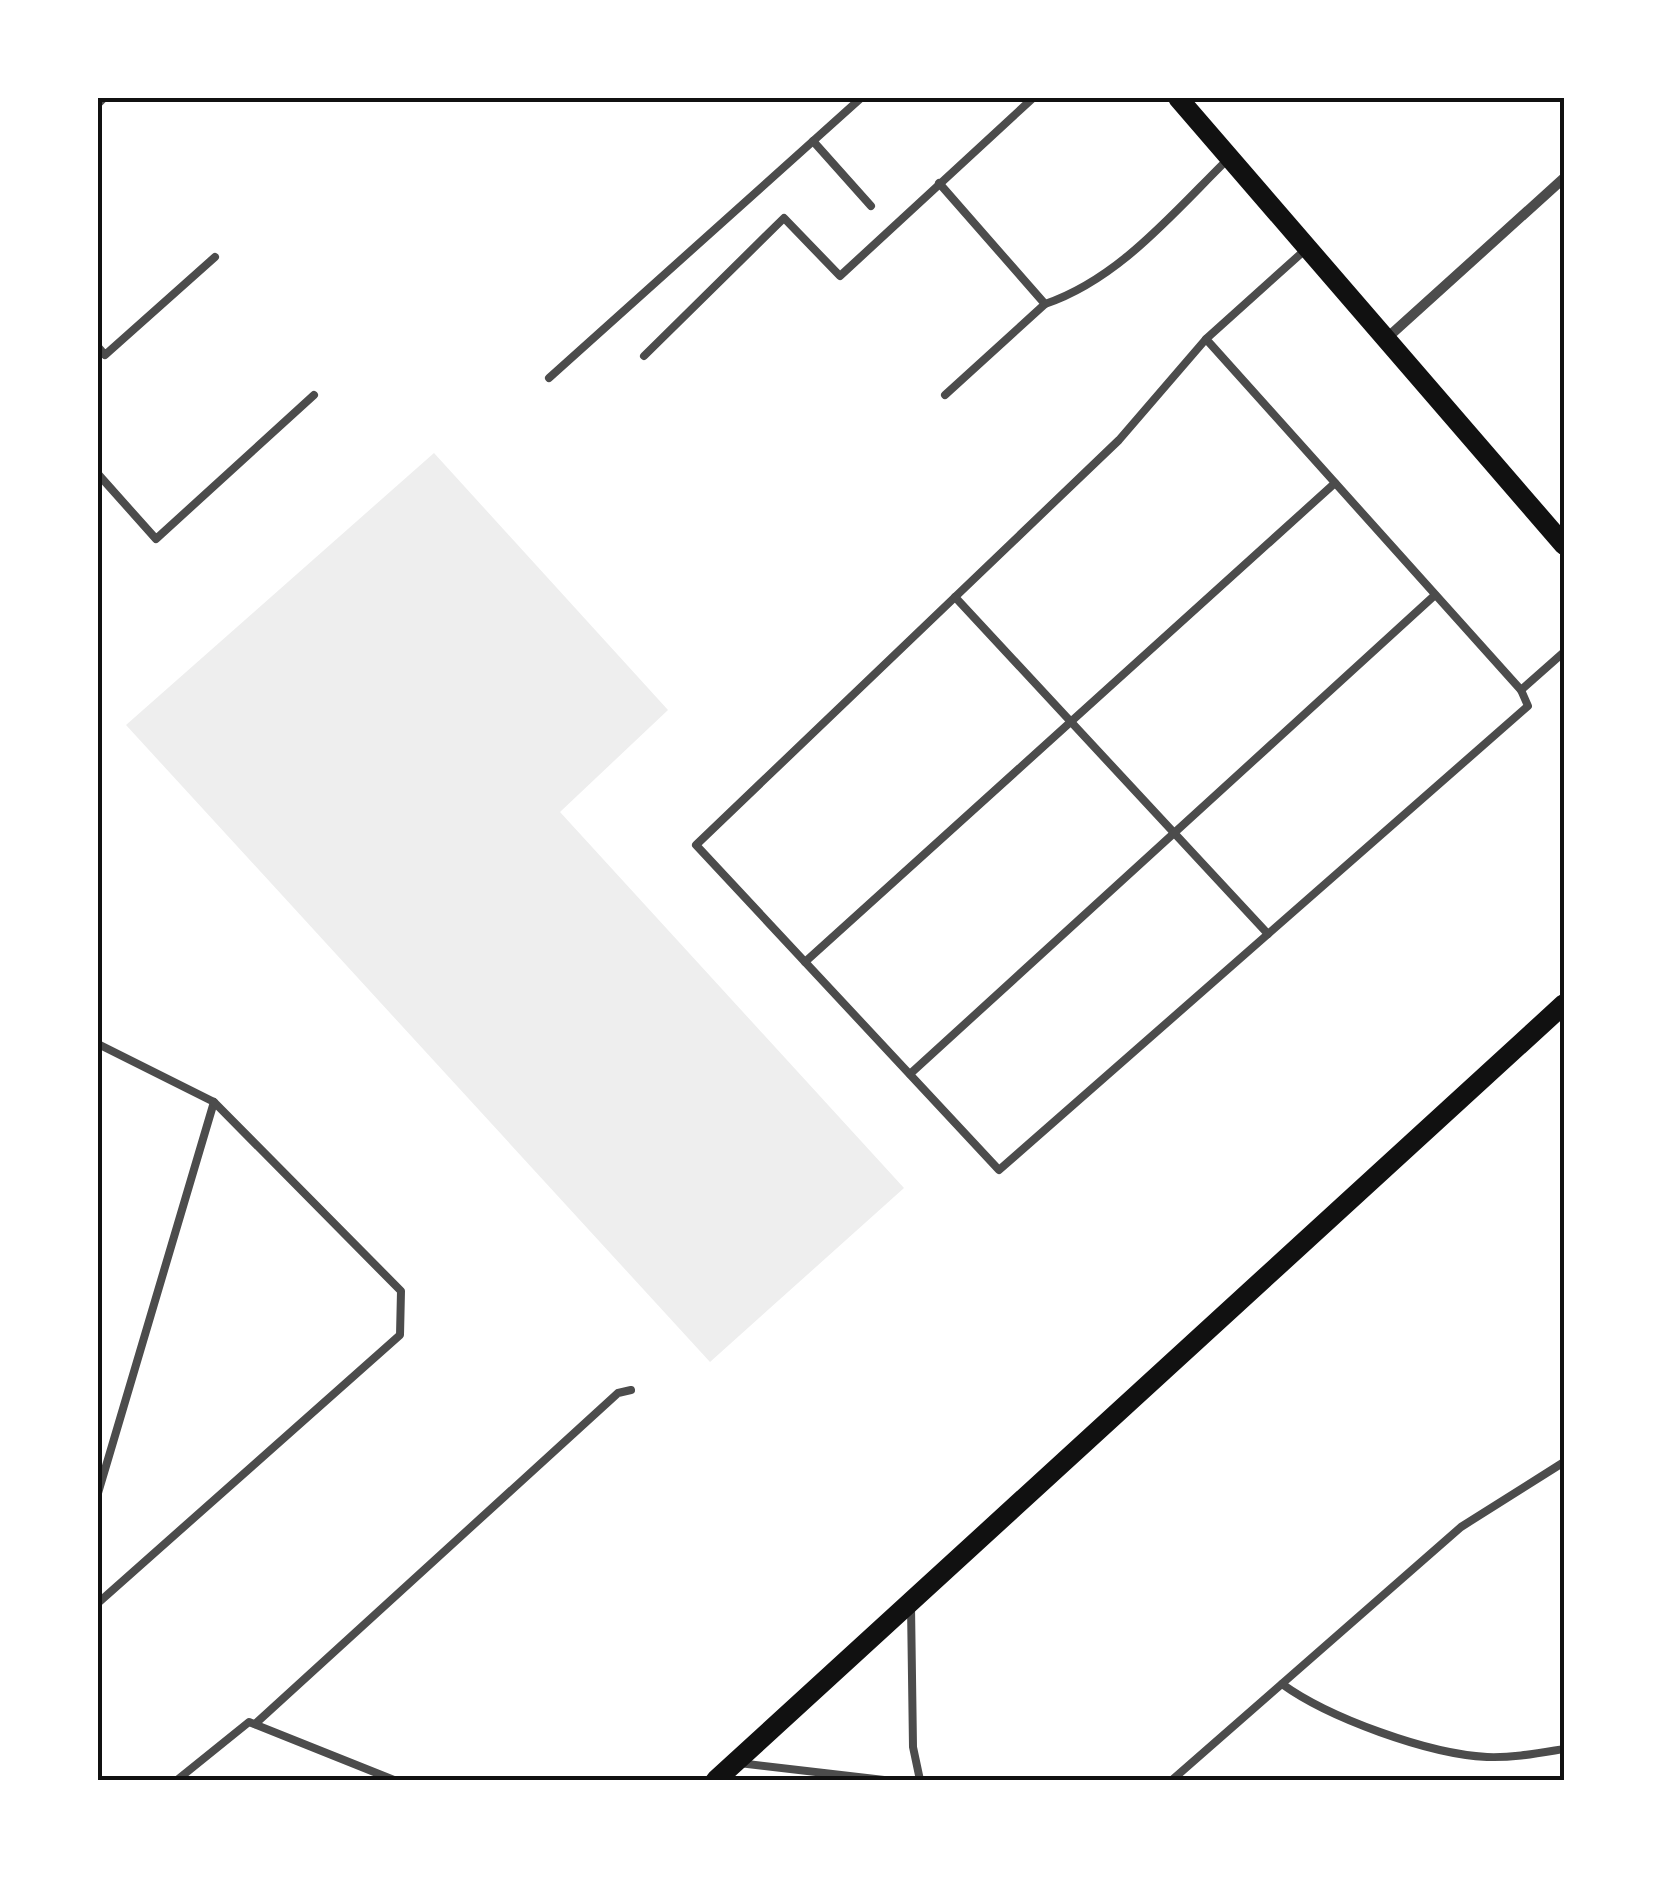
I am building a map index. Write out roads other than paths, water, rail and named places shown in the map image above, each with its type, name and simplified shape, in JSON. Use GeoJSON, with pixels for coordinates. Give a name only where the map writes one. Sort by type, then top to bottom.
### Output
{"type":"FeatureCollection","features":[{"type":"Feature","properties":{"kind":"main road"},"geometry":{"type":"LineString","coordinates":[[1178,98],[1564,544]]}},
{"type":"Feature","properties":{"kind":"main road"},"geometry":{"type":"LineString","coordinates":[[716,1780],[1564,1004]]}},
{"type":"Feature","properties":{"kind":"street"},"geometry":{"type":"LineString","coordinates":[[1387,338],[1564,178]]}},
{"type":"Feature","properties":{"kind":"lane"},"geometry":{"type":"LineString","coordinates":[[98,104],[104,98]]}},
{"type":"Feature","properties":{"kind":"lane"},"geometry":{"type":"LineString","coordinates":[[549,378],[861,98]]}},
{"type":"Feature","properties":{"kind":"lane"},"geometry":{"type":"LineString","coordinates":[[644,356],[784,218],[840,276],[1033,98]]}},
{"type":"Feature","properties":{"kind":"lane"},"geometry":{"type":"LineString","coordinates":[[813,141],[871,206]]}},
{"type":"Feature","properties":{"kind":"lane"},"geometry":{"type":"LineString","coordinates":[[946,395],[1045,304],[1081,292],[1110,269],[1230,157]]}},
{"type":"Feature","properties":{"kind":"lane"},"geometry":{"type":"LineString","coordinates":[[938,183],[1045,304]]}},
{"type":"Feature","properties":{"kind":"lane"},"geometry":{"type":"LineString","coordinates":[[1206,339],[1521,690],[1528,706],[999,1170],[696,845],[1119,440],[1206,339],[1308,247]]}},
{"type":"Feature","properties":{"kind":"lane"},"geometry":{"type":"LineString","coordinates":[[100,354],[215,257]]}},
{"type":"Feature","properties":{"kind":"lane"},"geometry":{"type":"LineString","coordinates":[[98,474],[156,540],[314,395]]}},
{"type":"Feature","properties":{"kind":"lane"},"geometry":{"type":"LineString","coordinates":[[805,962],[1335,482]]}},
{"type":"Feature","properties":{"kind":"lane"},"geometry":{"type":"LineString","coordinates":[[910,1074],[1436,595]]}},
{"type":"Feature","properties":{"kind":"lane"},"geometry":{"type":"LineString","coordinates":[[955,596],[1268,934]]}},
{"type":"Feature","properties":{"kind":"lane"},"geometry":{"type":"LineString","coordinates":[[1521,690],[1564,652]]}},
{"type":"Feature","properties":{"kind":"lane"},"geometry":{"type":"LineString","coordinates":[[98,1044],[214,1102],[401,1291],[400,1335],[98,1603]]}},
{"type":"Feature","properties":{"kind":"lane"},"geometry":{"type":"LineString","coordinates":[[98,1494],[214,1102]]}},
{"type":"Feature","properties":{"kind":"lane"},"geometry":{"type":"LineString","coordinates":[[256,1724],[565,1439],[618,1393],[631,1390]]}},
{"type":"Feature","properties":{"kind":"lane"},"geometry":{"type":"LineString","coordinates":[[1172,1780],[1461,1527],[1564,1462]]}},
{"type":"Feature","properties":{"kind":"lane"},"geometry":{"type":"LineString","coordinates":[[911,1604],[913,1747],[920,1780]]}},
{"type":"Feature","properties":{"kind":"lane"},"geometry":{"type":"LineString","coordinates":[[1282,1684],[1308,1702],[1459,1753],[1517,1756],[1564,1749]]}},
{"type":"Feature","properties":{"kind":"lane"},"geometry":{"type":"LineString","coordinates":[[177,1780],[249,1722],[394,1780]]}},
{"type":"Feature","properties":{"kind":"lane"},"geometry":{"type":"LineString","coordinates":[[736,1763],[884,1780]]}}]}
